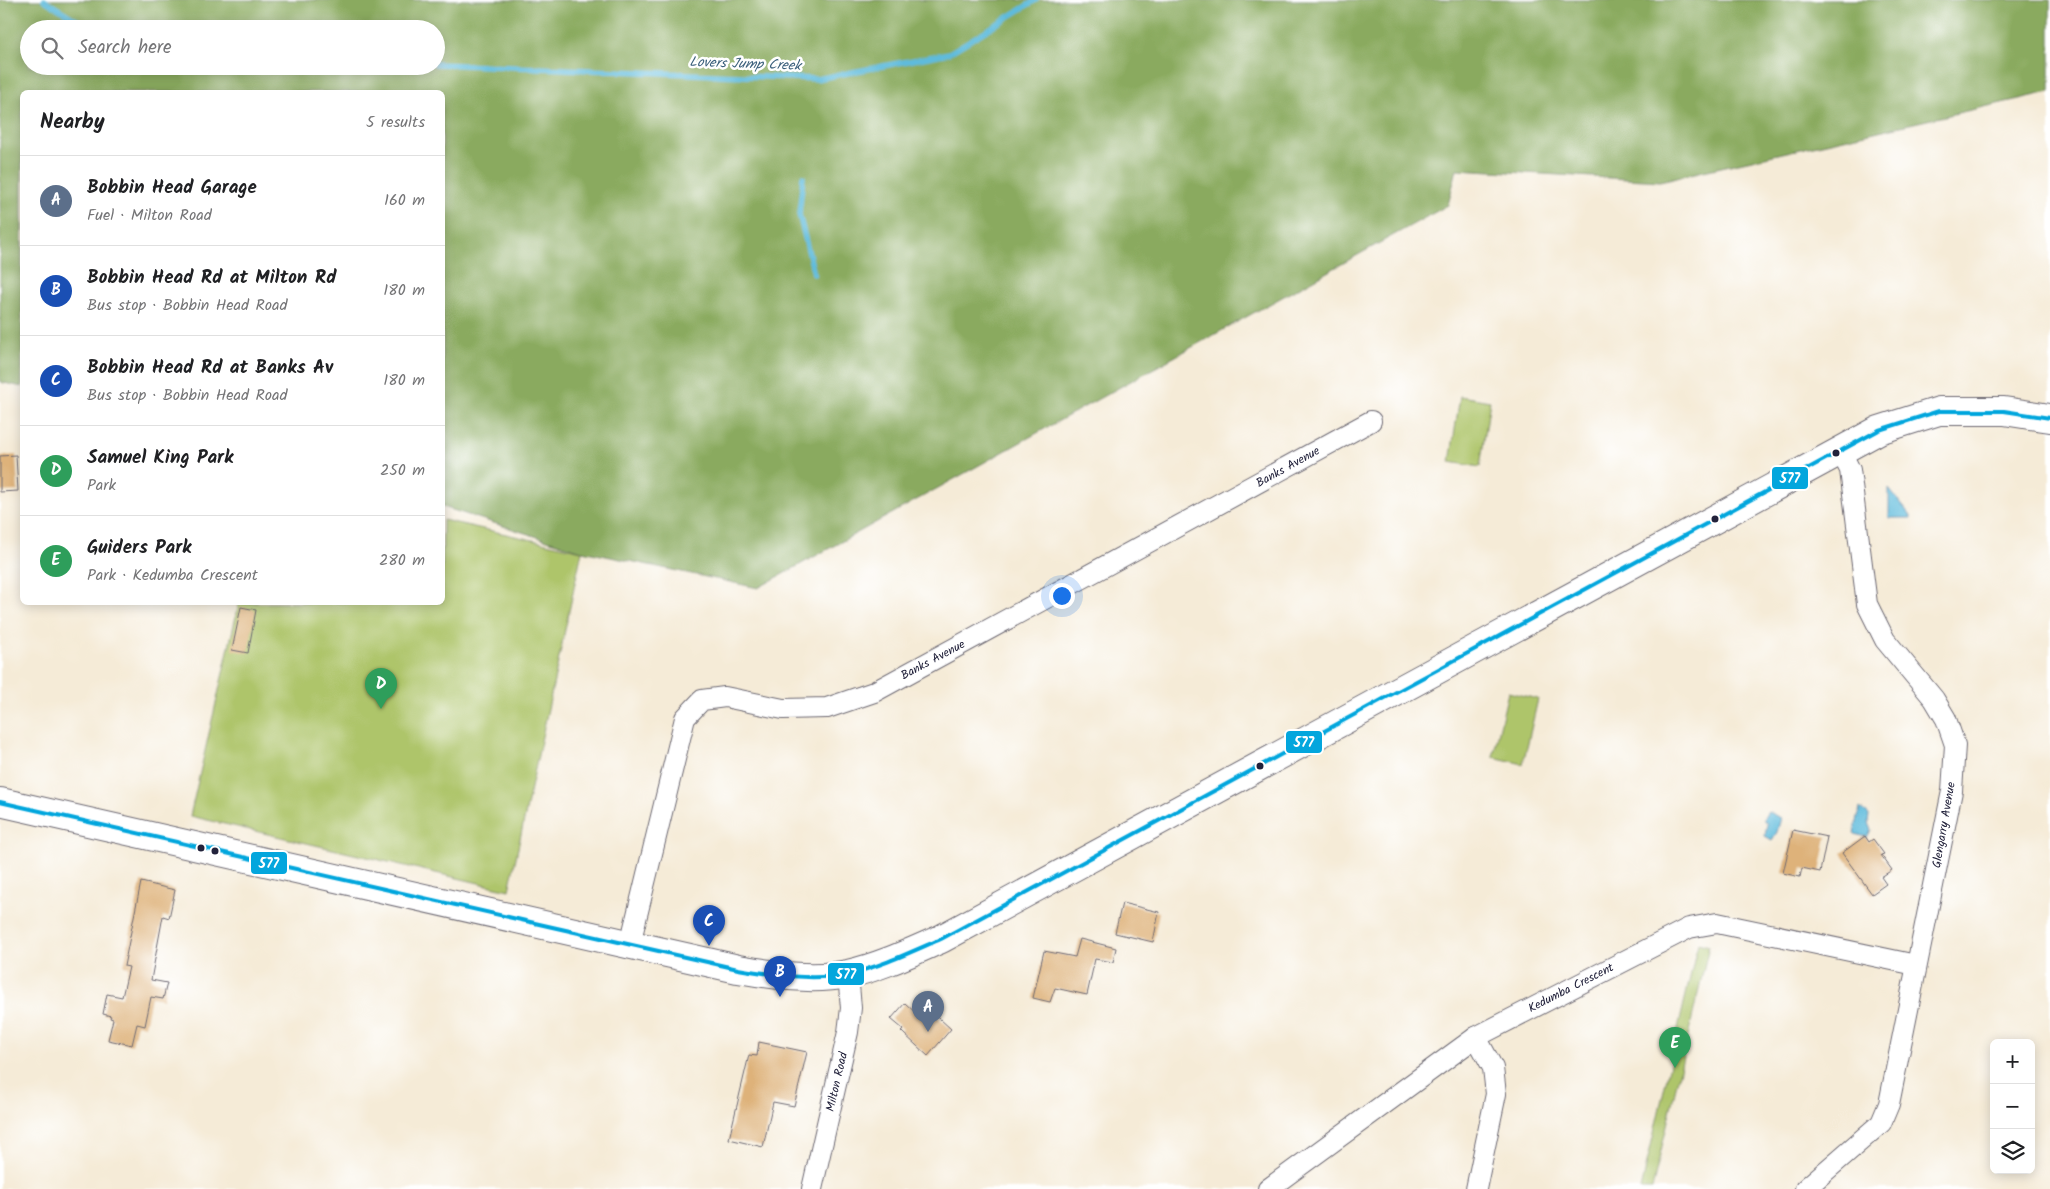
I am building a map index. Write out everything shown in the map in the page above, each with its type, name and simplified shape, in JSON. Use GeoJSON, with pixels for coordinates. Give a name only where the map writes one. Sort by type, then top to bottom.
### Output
{"type":"FeatureCollection","features":[{"type":"Feature","properties":{"kind":"main road"},"geometry":{"type":"LineString","coordinates":[[0,802],[738,969],[780,976],[811,977],[848,974],[899,957],[941,939],[1879,430],[1939,411],[2004,411],[2050,418]]}},
{"type":"Feature","properties":{"kind":"street","name":"Banks Avenue"},"geometry":{"type":"LineString","coordinates":[[630,944],[685,718],[702,700],[726,697],[783,709],[827,708],[874,692],[1371,421]]}},
{"type":"Feature","properties":{"kind":"street","name":"Glengarry Avenue"},"geometry":{"type":"LineString","coordinates":[[1806,1189],[1881,1123],[1889,1104],[1952,790],[1955,745],[1946,719],[1936,702],[1885,640],[1867,604],[1850,470],[1840,450]]}},
{"type":"Feature","properties":{"kind":"street","name":"Kedumba Crescent"},"geometry":{"type":"LineString","coordinates":[[1268,1189],[1476,1037],[1689,928],[1716,923],[1916,965]]}},
{"type":"Feature","properties":{"kind":"street","name":"Milton Road"},"geometry":{"type":"LineString","coordinates":[[812,1189],[848,1032],[851,1008],[848,974]]}},
{"type":"Feature","properties":{"kind":"street"},"geometry":{"type":"LineString","coordinates":[[1476,1037],[1493,1068],[1496,1094],[1476,1189]]}},
{"type":"Feature","properties":{"kind":"green space"},"geometry":{"type":"Polygon","coordinates":[[[0,0],[2050,0],[2050,92],[1660,181],[1457,169],[1448,205],[758,588],[582,551],[445,508],[445,90],[20,90],[20,387],[0,382],[0,0]]]}},
{"type":"Feature","properties":{"kind":"green space"},"geometry":{"type":"Polygon","coordinates":[[[1460,396],[1490,401],[1480,467],[1450,462],[1460,396]]]}},
{"type":"Feature","properties":{"kind":"green space"},"geometry":{"type":"Polygon","coordinates":[[[445,520],[582,551],[509,890],[190,816],[239,605],[445,605],[445,520]]]}},
{"type":"Feature","properties":{"kind":"green space"},"geometry":{"type":"Polygon","coordinates":[[[1508,692],[1538,699],[1523,764],[1493,757],[1508,692]]]}},
{"type":"Feature","properties":{"kind":"green space"},"geometry":{"type":"Polygon","coordinates":[[[1698,943],[1709,946],[1652,1189],[1641,1189],[1698,943]]]}},
{"type":"Feature","properties":{"kind":"water"},"geometry":{"type":"Polygon","coordinates":[[[1889,489],[1911,516],[1911,518],[1889,518],[1889,489]]]}},
{"type":"Feature","properties":{"kind":"water"},"geometry":{"type":"Polygon","coordinates":[[[1860,808],[1869,815],[1868,823],[1871,830],[1867,837],[1854,834],[1860,808]]]}},
{"type":"Feature","properties":{"kind":"water"},"geometry":{"type":"Polygon","coordinates":[[[1768,812],[1781,818],[1777,832],[1772,840],[1765,836],[1767,824],[1763,819],[1768,812]]]}},
{"type":"Feature","properties":{"kind":"building"},"geometry":{"type":"Polygon","coordinates":[[[16,455],[18,491],[0,492],[0,456],[16,455]]]}},
{"type":"Feature","properties":{"kind":"building"},"geometry":{"type":"Polygon","coordinates":[[[241,607],[256,610],[248,653],[232,650],[241,607]]]}},
{"type":"Feature","properties":{"kind":"building"},"geometry":{"type":"Polygon","coordinates":[[[1793,830],[1827,837],[1820,872],[1802,868],[1800,877],[1783,873],[1793,830]]]}},
{"type":"Feature","properties":{"kind":"building"},"geometry":{"type":"Polygon","coordinates":[[[1865,836],[1869,842],[1873,839],[1884,854],[1881,855],[1892,870],[1881,877],[1886,884],[1872,894],[1842,853],[1865,836]]]}},
{"type":"Feature","properties":{"kind":"building"},"geometry":{"type":"Polygon","coordinates":[[[141,882],[175,890],[169,918],[163,916],[151,980],[167,983],[163,999],[151,997],[145,1026],[137,1024],[132,1045],[108,1040],[113,1019],[110,1018],[111,1016],[103,1014],[107,994],[122,997],[129,967],[124,966],[141,882]]]}},
{"type":"Feature","properties":{"kind":"building"},"geometry":{"type":"Polygon","coordinates":[[[1122,903],[1159,912],[1153,942],[1115,933],[1122,903]]]}},
{"type":"Feature","properties":{"kind":"building"},"geometry":{"type":"Polygon","coordinates":[[[1080,939],[1116,948],[1113,962],[1095,959],[1087,995],[1055,988],[1050,1002],[1033,998],[1044,951],[1075,957],[1080,939]]]}},
{"type":"Feature","properties":{"kind":"building"},"geometry":{"type":"Polygon","coordinates":[[[905,1003],[920,1017],[928,1008],[951,1029],[928,1056],[891,1019],[905,1003]]]}},
{"type":"Feature","properties":{"kind":"building"},"geometry":{"type":"Polygon","coordinates":[[[759,1042],[807,1052],[794,1106],[773,1102],[763,1147],[729,1139],[749,1055],[757,1056],[759,1042]]]}},
{"type":"Feature","properties":{"kind":"waterway","name":"Lovers Jump Creek"},"geometry":{"type":"LineString","coordinates":[[44,0],[77,20]]}},
{"type":"Feature","properties":{"kind":"waterway","name":"Lovers Jump Creek"},"geometry":{"type":"LineString","coordinates":[[445,64],[817,79],[949,53],[1036,0]]}},
{"type":"Feature","properties":{"kind":"waterway"},"geometry":{"type":"LineString","coordinates":[[803,177],[799,214],[814,274]]}},
{"type":"Feature","properties":{"kind":"transit line","name":"577"},"geometry":{"type":"LineString","coordinates":[[0,802],[738,969],[807,977],[848,974],[884,963],[941,939],[1879,430],[1939,411],[2004,411],[2050,418]]}},
{"type":"Feature","properties":{"kind":"place","name":"Samuel King Park"},"geometry":{"type":"Point","coordinates":[381,709]}},
{"type":"Feature","properties":{"kind":"place","name":"Bobbin Head Rd at Banks Av"},"geometry":{"type":"Point","coordinates":[709,946]}},
{"type":"Feature","properties":{"kind":"place","name":"Bobbin Head Rd at Milton Rd"},"geometry":{"type":"Point","coordinates":[780,997]}},
{"type":"Feature","properties":{"kind":"place","name":"Bobbin Head Garage"},"geometry":{"type":"Point","coordinates":[928,1032]}},
{"type":"Feature","properties":{"kind":"place","name":"Guiders Park"},"geometry":{"type":"Point","coordinates":[1675,1068]}}]}
